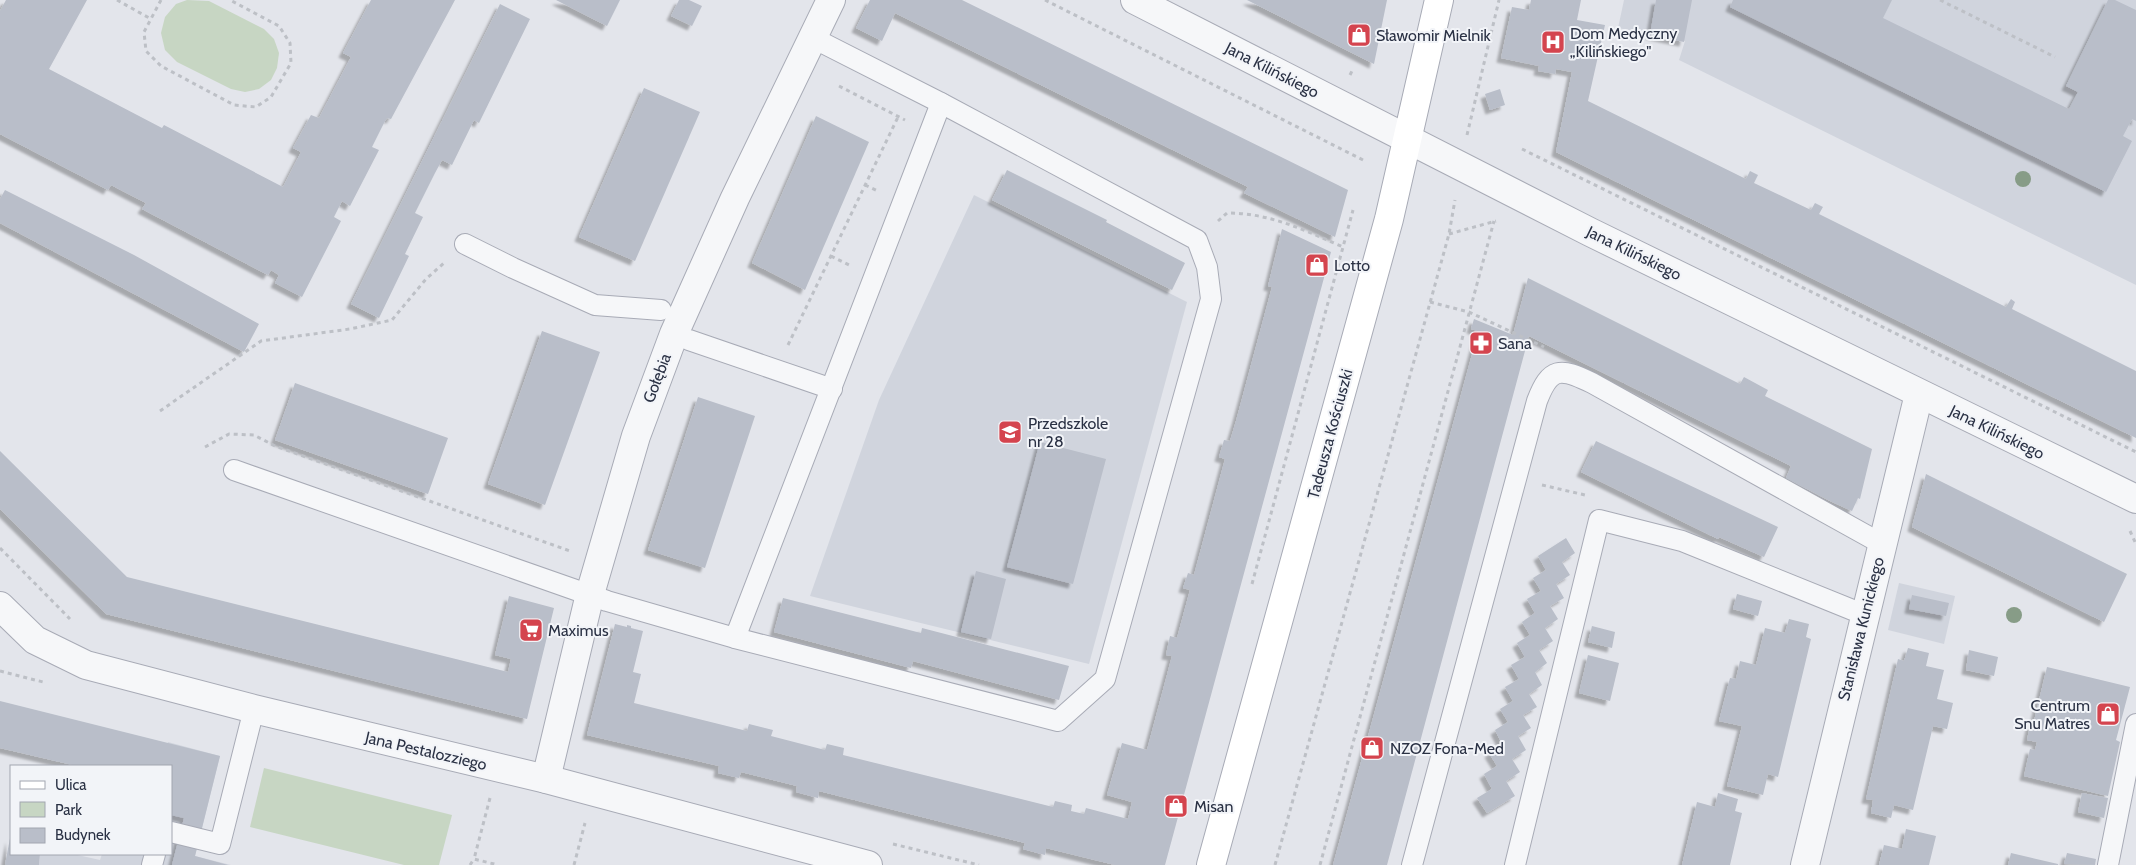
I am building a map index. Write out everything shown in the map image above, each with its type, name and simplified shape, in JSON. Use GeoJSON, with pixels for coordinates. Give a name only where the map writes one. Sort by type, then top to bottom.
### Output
{"type":"FeatureCollection","features":[{"type":"Feature","properties":{"kind":"street","name":"Gołębia"},"geometry":{"type":"LineString","coordinates":[[546,779],[580,590],[636,436],[674,334],[735,198],[831,0]]}},
{"type":"Feature","properties":{"kind":"street","name":"Jana Kilińskiego"},"geometry":{"type":"LineString","coordinates":[[1135,0],[1590,232],[2136,499]]}},
{"type":"Feature","properties":{"kind":"street","name":"Tadeusza Kościuszki"},"geometry":{"type":"LineString","coordinates":[[1211,865],[1389,219],[1439,0]]}},
{"type":"Feature","properties":{"kind":"street","name":"Stanisława Kunickiego"},"geometry":{"type":"LineString","coordinates":[[1805,865],[1919,394]]}},
{"type":"Feature","properties":{"kind":"street","name":"Jana Pestalozziego"},"geometry":{"type":"LineString","coordinates":[[0,606],[34,640],[86,664],[254,709],[546,779],[839,861],[868,865]]}},
{"type":"Feature","properties":{"kind":"lane"},"geometry":{"type":"LineString","coordinates":[[234,470],[607,601],[735,638],[1058,721],[1105,679],[1211,299],[1207,267],[1197,240],[941,103],[813,38]]}},
{"type":"Feature","properties":{"kind":"lane"},"geometry":{"type":"LineString","coordinates":[[735,638],[941,103]]}},
{"type":"Feature","properties":{"kind":"lane"},"geometry":{"type":"LineString","coordinates":[[465,244],[595,305],[660,310]]}},
{"type":"Feature","properties":{"kind":"lane"},"geometry":{"type":"LineString","coordinates":[[689,340],[832,389]]}},
{"type":"Feature","properties":{"kind":"lane"},"geometry":{"type":"LineString","coordinates":[[1412,865],[1516,478],[1542,388],[1549,377],[1557,373],[1568,373],[1592,383],[1882,544]]}},
{"type":"Feature","properties":{"kind":"lane"},"geometry":{"type":"LineString","coordinates":[[1515,865],[1599,520],[1682,541],[1865,615]]}},
{"type":"Feature","properties":{"kind":"lane"},"geometry":{"type":"LineString","coordinates":[[172,832],[220,844],[254,709]]}},
{"type":"Feature","properties":{"kind":"lane"},"geometry":{"type":"LineString","coordinates":[[2108,865],[2136,724]]}},
{"type":"Feature","properties":{"kind":"path"},"geometry":{"type":"LineString","coordinates":[[117,0],[151,19]]}},
{"type":"Feature","properties":{"kind":"path"},"geometry":{"type":"LineString","coordinates":[[161,0],[144,32],[146,51],[162,66],[234,105],[256,107],[271,97],[290,63],[290,43],[279,26],[230,0]]}},
{"type":"Feature","properties":{"kind":"path"},"geometry":{"type":"LineString","coordinates":[[1044,0],[1365,162]]}},
{"type":"Feature","properties":{"kind":"path"},"geometry":{"type":"LineString","coordinates":[[1467,136],[1498,0]]}},
{"type":"Feature","properties":{"kind":"path"},"geometry":{"type":"LineString","coordinates":[[1940,0],[2055,57]]}},
{"type":"Feature","properties":{"kind":"path"},"geometry":{"type":"LineString","coordinates":[[832,82],[930,133]]}},
{"type":"Feature","properties":{"kind":"path"},"geometry":{"type":"LineString","coordinates":[[776,370],[898,117]]}},
{"type":"Feature","properties":{"kind":"path"},"geometry":{"type":"LineString","coordinates":[[1522,149],[2136,452]]}},
{"type":"Feature","properties":{"kind":"path"},"geometry":{"type":"LineString","coordinates":[[1252,585],[1353,210]]}},
{"type":"Feature","properties":{"kind":"path"},"geometry":{"type":"LineString","coordinates":[[1197,240],[1227,213],[1250,213],[1287,223],[1343,247]]}},
{"type":"Feature","properties":{"kind":"path"},"geometry":{"type":"LineString","coordinates":[[1275,865],[1449,234],[1494,221],[1320,865]]}},
{"type":"Feature","properties":{"kind":"path"},"geometry":{"type":"LineString","coordinates":[[160,411],[261,341],[350,329],[392,320],[426,279],[465,244]]}},
{"type":"Feature","properties":{"kind":"path"},"geometry":{"type":"LineString","coordinates":[[1430,302],[1469,312],[1514,332]]}},
{"type":"Feature","properties":{"kind":"path"},"geometry":{"type":"LineString","coordinates":[[205,447],[230,434],[254,435],[275,446],[578,555],[580,590]]}},
{"type":"Feature","properties":{"kind":"path"},"geometry":{"type":"LineString","coordinates":[[1516,478],[1591,497],[1599,520]]}},
{"type":"Feature","properties":{"kind":"path"},"geometry":{"type":"LineString","coordinates":[[0,548],[75,624]]}},
{"type":"Feature","properties":{"kind":"path"},"geometry":{"type":"LineString","coordinates":[[470,865],[474,859],[490,798]]}},
{"type":"Feature","properties":{"kind":"path"},"geometry":{"type":"LineString","coordinates":[[574,865],[584,823]]}},
{"type":"Feature","properties":{"kind":"path"},"geometry":{"type":"LineString","coordinates":[[884,841],[979,865]]}},
{"type":"Feature","properties":{"kind":"path"},"geometry":{"type":"LineString","coordinates":[[474,859],[498,865]]}},
{"type":"Feature","properties":{"kind":"shaded area"},"geometry":{"type":"Polygon","coordinates":[[[1624,0],[2136,0],[2136,285],[1679,60],[1685,41],[1618,28],[1624,0]]]}},
{"type":"Feature","properties":{"kind":"shaded area","name":"Przedszkole nr 28"},"geometry":{"type":"Polygon","coordinates":[[[974,195],[1187,302],[1089,664],[810,596],[879,400],[974,195]]]}},
{"type":"Feature","properties":{"kind":"shaded area"},"geometry":{"type":"Polygon","coordinates":[[[1899,583],[1955,596],[1944,644],[1888,630],[1899,583]]]}},
{"type":"Feature","properties":{"kind":"shaded area"},"geometry":{"type":"Polygon","coordinates":[[[168,742],[220,756],[195,856],[231,865],[39,865],[40,855],[78,855],[100,860],[102,855],[172,855],[172,765],[162,765],[168,742]]]}},
{"type":"Feature","properties":{"kind":"green space"},"geometry":{"type":"Polygon","coordinates":[[[187,0],[209,1],[264,29],[274,39],[279,53],[277,68],[271,80],[259,89],[245,92],[231,89],[177,62],[165,50],[161,33],[165,17],[176,4],[187,0]]]}},
{"type":"Feature","properties":{"kind":"green space"},"geometry":{"type":"Polygon","coordinates":[[[264,768],[452,815],[439,865],[404,865],[250,827],[264,768]]]}},
{"type":"Feature","properties":{"kind":"building"},"geometry":{"type":"Polygon","coordinates":[[[6,0],[87,0],[49,69],[162,128],[164,125],[283,187],[301,152],[293,148],[311,115],[319,118],[351,57],[343,53],[371,0],[455,0],[391,119],[387,118],[385,121],[372,147],[379,150],[350,206],[342,201],[334,217],[341,221],[302,297],[275,283],[279,275],[271,270],[268,275],[142,209],[146,203],[111,185],[108,190],[0,134],[0,11],[6,0]]]}},
{"type":"Feature","properties":{"kind":"building"},"geometry":{"type":"Polygon","coordinates":[[[556,0],[620,0],[607,26],[556,0]]]}},
{"type":"Feature","properties":{"kind":"building"},"geometry":{"type":"Polygon","coordinates":[[[679,0],[689,0],[702,6],[692,26],[671,16],[679,0]]]}},
{"type":"Feature","properties":{"kind":"building"},"geometry":{"type":"Polygon","coordinates":[[[870,0],[962,0],[1348,190],[1335,237],[1244,193],[1248,187],[895,13],[882,41],[856,28],[870,0]]]}},
{"type":"Feature","properties":{"kind":"building"},"geometry":{"type":"Polygon","coordinates":[[[1247,0],[1387,0],[1374,64],[1281,17],[1247,0]]]}},
{"type":"Feature","properties":{"kind":"building"},"geometry":{"type":"Polygon","coordinates":[[[1531,0],[1581,0],[1577,20],[1605,25],[1588,101],[1746,179],[1750,171],[1758,175],[1754,183],[1811,210],[1815,203],[1823,207],[1819,214],[2006,307],[2011,299],[2015,302],[2012,309],[2136,371],[2136,438],[1556,152],[1572,72],[1556,69],[1555,74],[1538,71],[1539,66],[1501,58],[1512,7],[1529,10],[1531,0]]]}},
{"type":"Feature","properties":{"kind":"building"},"geometry":{"type":"Polygon","coordinates":[[[1656,0],[1692,0],[1684,42],[1650,35],[1656,0]]]}},
{"type":"Feature","properties":{"kind":"building"},"geometry":{"type":"Polygon","coordinates":[[[1733,0],[1892,0],[1883,18],[2069,109],[2078,92],[2066,86],[2108,0],[2115,0],[2136,10],[2136,121],[2132,119],[2123,136],[2132,141],[2106,192],[1730,7],[1733,0]]]}},
{"type":"Feature","properties":{"kind":"building"},"geometry":{"type":"Polygon","coordinates":[[[500,4],[530,19],[479,123],[474,120],[452,165],[442,160],[435,173],[415,213],[423,217],[405,254],[409,256],[379,318],[351,304],[500,4]]]}},
{"type":"Feature","properties":{"kind":"building"},"geometry":{"type":"Polygon","coordinates":[[[644,88],[700,112],[635,261],[579,237],[644,88]]]}},
{"type":"Feature","properties":{"kind":"building"},"geometry":{"type":"Polygon","coordinates":[[[1500,89],[1505,105],[1490,110],[1485,94],[1500,89]]]}},
{"type":"Feature","properties":{"kind":"building"},"geometry":{"type":"Polygon","coordinates":[[[816,116],[869,142],[805,290],[752,263],[816,116]]]}},
{"type":"Feature","properties":{"kind":"building"},"geometry":{"type":"Polygon","coordinates":[[[1007,170],[1107,220],[1106,222],[1185,263],[1172,290],[992,200],[1007,170]]]}},
{"type":"Feature","properties":{"kind":"building"},"geometry":{"type":"Polygon","coordinates":[[[5,190],[134,255],[259,324],[244,352],[0,223],[0,199],[5,190]]]}},
{"type":"Feature","properties":{"kind":"building"},"geometry":{"type":"Polygon","coordinates":[[[1282,229],[1331,252],[1165,865],[1115,865],[1046,848],[1045,855],[1023,849],[1025,843],[819,791],[818,798],[796,792],[797,786],[741,772],[739,778],[718,773],[719,766],[587,735],[615,624],[627,627],[627,625],[643,631],[633,672],[641,674],[634,703],[747,731],[749,724],[773,730],[771,736],[825,750],[827,744],[844,748],[843,755],[1053,807],[1055,801],[1072,805],[1071,811],[1084,814],[1086,808],[1128,819],[1132,802],[1107,795],[1122,743],[1147,750],[1172,656],[1166,655],[1170,636],[1177,638],[1190,590],[1183,588],[1188,573],[1194,575],[1225,459],[1219,457],[1224,440],[1230,441],[1236,421],[1272,287],[1268,286],[1282,229]]]}},
{"type":"Feature","properties":{"kind":"building"},"geometry":{"type":"Polygon","coordinates":[[[1528,278],[1740,384],[1744,377],[1768,390],[1765,396],[1872,449],[1860,499],[1858,498],[1852,511],[1830,501],[1786,478],[1791,466],[1529,336],[1387,865],[1333,865],[1474,347],[1478,331],[1471,329],[1474,319],[1513,335],[1528,278]]]}},
{"type":"Feature","properties":{"kind":"building"},"geometry":{"type":"Polygon","coordinates":[[[542,331],[600,352],[545,505],[488,484],[542,331]]]}},
{"type":"Feature","properties":{"kind":"building"},"geometry":{"type":"Polygon","coordinates":[[[295,383],[448,438],[428,494],[275,440],[295,383]]]}},
{"type":"Feature","properties":{"kind":"building"},"geometry":{"type":"Polygon","coordinates":[[[698,397],[755,416],[705,568],[648,550],[698,397]]]}},
{"type":"Feature","properties":{"kind":"building"},"geometry":{"type":"Polygon","coordinates":[[[1596,441],[1778,527],[1764,557],[1719,537],[1718,539],[1581,472],[1596,441]]]}},
{"type":"Feature","properties":{"kind":"building"},"geometry":{"type":"Polygon","coordinates":[[[1040,442],[1106,459],[1073,584],[1007,567],[1040,442]]]}},
{"type":"Feature","properties":{"kind":"building"},"geometry":{"type":"Polygon","coordinates":[[[0,451],[127,577],[508,672],[511,659],[495,655],[509,596],[554,608],[527,719],[106,614],[0,509],[0,451]]]}},
{"type":"Feature","properties":{"kind":"building"},"geometry":{"type":"Polygon","coordinates":[[[1926,474],[2127,574],[2104,622],[1912,527],[1926,474]]]}},
{"type":"Feature","properties":{"kind":"building"},"geometry":{"type":"Polygon","coordinates":[[[1566,538],[1575,553],[1562,562],[1570,575],[1556,584],[1564,598],[1550,606],[1558,619],[1545,628],[1553,641],[1539,650],[1547,663],[1535,672],[1542,685],[1529,694],[1537,707],[1523,715],[1531,728],[1518,736],[1526,750],[1512,759],[1520,772],[1506,781],[1515,796],[1487,813],[1477,798],[1492,789],[1484,774],[1497,766],[1489,753],[1502,744],[1495,730],[1508,722],[1500,709],[1513,701],[1505,687],[1519,679],[1511,665],[1525,657],[1517,643],[1530,635],[1522,622],[1535,613],[1527,599],[1541,591],[1533,578],[1546,570],[1538,556],[1566,538]]]}},
{"type":"Feature","properties":{"kind":"building"},"geometry":{"type":"Polygon","coordinates":[[[976,571],[1006,579],[991,639],[961,632],[976,571]]]}},
{"type":"Feature","properties":{"kind":"building"},"geometry":{"type":"Polygon","coordinates":[[[1737,594],[1762,601],[1758,616],[1733,609],[1737,594]]]}},
{"type":"Feature","properties":{"kind":"building"},"geometry":{"type":"Polygon","coordinates":[[[1912,595],[1949,603],[1946,616],[1909,609],[1912,595]]]}},
{"type":"Feature","properties":{"kind":"building"},"geometry":{"type":"Polygon","coordinates":[[[783,598],[921,633],[922,628],[1069,666],[1059,700],[913,661],[911,668],[774,632],[783,598]]]}},
{"type":"Feature","properties":{"kind":"building"},"geometry":{"type":"Polygon","coordinates":[[[1789,619],[1809,624],[1806,637],[1811,639],[1778,777],[1768,774],[1763,795],[1727,786],[1742,726],[1719,721],[1730,678],[1736,679],[1740,661],[1756,665],[1765,628],[1785,633],[1789,619]]]}},
{"type":"Feature","properties":{"kind":"building"},"geometry":{"type":"Polygon","coordinates":[[[1592,626],[1615,632],[1612,648],[1588,642],[1592,626]]]}},
{"type":"Feature","properties":{"kind":"building"},"geometry":{"type":"Polygon","coordinates":[[[1908,648],[1929,653],[1926,666],[1944,670],[1937,699],[1953,703],[1947,729],[1933,726],[1913,810],[1894,805],[1891,818],[1871,813],[1873,800],[1866,799],[1898,659],[1904,661],[1908,648]]]}},
{"type":"Feature","properties":{"kind":"building"},"geometry":{"type":"Polygon","coordinates":[[[1969,650],[1998,657],[1994,676],[1966,670],[1969,650]]]}},
{"type":"Feature","properties":{"kind":"building"},"geometry":{"type":"Polygon","coordinates":[[[1588,655],[1619,663],[1610,701],[1579,693],[1588,655]]]}},
{"type":"Feature","properties":{"kind":"building"},"geometry":{"type":"Polygon","coordinates":[[[2047,667],[2130,687],[2116,740],[2120,742],[2108,796],[2024,776],[2030,749],[2035,750],[2037,742],[2027,740],[2031,721],[2034,721],[2047,667]]]}},
{"type":"Feature","properties":{"kind":"building"},"geometry":{"type":"Polygon","coordinates":[[[0,701],[220,756],[195,856],[228,865],[172,865],[184,818],[172,815],[172,765],[73,765],[0,748],[0,701]]]}},
{"type":"Feature","properties":{"kind":"building"},"geometry":{"type":"Polygon","coordinates":[[[1718,793],[1738,799],[1735,811],[1742,813],[1730,865],[1682,865],[1697,802],[1715,807],[1718,793]]]}},
{"type":"Feature","properties":{"kind":"building"},"geometry":{"type":"Polygon","coordinates":[[[2082,793],[2108,798],[2104,818],[2078,812],[2082,793]]]}},
{"type":"Feature","properties":{"kind":"building"},"geometry":{"type":"Polygon","coordinates":[[[1906,829],[1936,836],[1929,865],[1879,865],[1884,845],[1902,849],[1906,829]]]}},
{"type":"Feature","properties":{"kind":"building"},"geometry":{"type":"Polygon","coordinates":[[[10,838],[10,855],[40,855],[39,865],[5,865],[10,838]]]}},
{"type":"Feature","properties":{"kind":"building"},"geometry":{"type":"Polygon","coordinates":[[[2011,853],[2058,864],[2058,865],[2008,865],[2011,853]]]}},
{"type":"Feature","properties":{"kind":"building"},"geometry":{"type":"Polygon","coordinates":[[[2067,853],[2096,859],[2095,865],[2064,864],[2067,853]]]}},
{"type":"Feature","properties":{"kind":"place","name":"Sławomir Mielnik"},"geometry":{"type":"Point","coordinates":[1359,35]}},
{"type":"Feature","properties":{"kind":"place","name":"Dom Medyczny „Kilińskiego\""},"geometry":{"type":"Point","coordinates":[1553,42]}},
{"type":"Feature","properties":{"kind":"place","name":"Lotto"},"geometry":{"type":"Point","coordinates":[1317,265]}},
{"type":"Feature","properties":{"kind":"place","name":"Sana"},"geometry":{"type":"Point","coordinates":[1481,343]}},
{"type":"Feature","properties":{"kind":"place","name":"Przedszkole nr 28"},"geometry":{"type":"Point","coordinates":[1010,432]}},
{"type":"Feature","properties":{"kind":"place","name":"Maximus"},"geometry":{"type":"Point","coordinates":[531,630]}},
{"type":"Feature","properties":{"kind":"place","name":"Centrum Snu Matres"},"geometry":{"type":"Point","coordinates":[2108,714]}},
{"type":"Feature","properties":{"kind":"place","name":"NZOZ Fona-Med"},"geometry":{"type":"Point","coordinates":[1372,748]}},
{"type":"Feature","properties":{"kind":"place","name":"Misan"},"geometry":{"type":"Point","coordinates":[1176,806]}}]}
